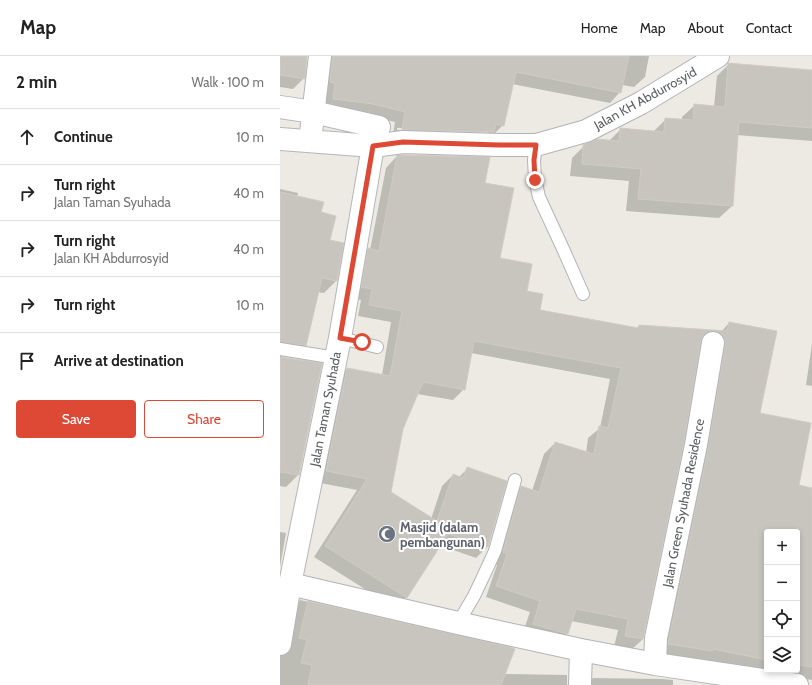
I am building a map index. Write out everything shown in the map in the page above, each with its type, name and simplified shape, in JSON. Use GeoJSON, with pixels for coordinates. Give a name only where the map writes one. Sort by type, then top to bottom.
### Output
{"type":"FeatureCollection","features":[{"type":"Feature","properties":{"kind":"street"},"geometry":{"type":"LineString","coordinates":[[310,141],[320,56]]}},
{"type":"Feature","properties":{"kind":"street","name":"Jalan KH Abdurrosyid"},"geometry":{"type":"LineString","coordinates":[[376,137],[403,142],[536,145],[586,131],[641,103],[718,56]]}},
{"type":"Feature","properties":{"kind":"street"},"geometry":{"type":"LineString","coordinates":[[280,107],[313,112],[376,137]]}},
{"type":"Feature","properties":{"kind":"street"},"geometry":{"type":"LineString","coordinates":[[280,139],[310,141],[376,137]]}},
{"type":"Feature","properties":{"kind":"street","name":"Jalan Taman Syuhada"},"geometry":{"type":"LineString","coordinates":[[280,644],[290,584],[338,348],[376,137]]}},
{"type":"Feature","properties":{"kind":"street","name":"Jalan Green Syuhada Residence"},"geometry":{"type":"LineString","coordinates":[[655,664],[656,638],[696,444],[713,342]]}},
{"type":"Feature","properties":{"kind":"street"},"geometry":{"type":"LineString","coordinates":[[290,584],[581,650],[655,664],[797,685]]}},
{"type":"Feature","properties":{"kind":"street"},"geometry":{"type":"LineString","coordinates":[[580,685],[581,650]]}},
{"type":"Feature","properties":{"kind":"lane"},"geometry":{"type":"LineString","coordinates":[[536,145],[534,160],[535,180],[539,197],[584,294]]}},
{"type":"Feature","properties":{"kind":"lane"},"geometry":{"type":"LineString","coordinates":[[280,349],[338,348],[362,342],[377,348]]}},
{"type":"Feature","properties":{"kind":"lane"},"geometry":{"type":"LineString","coordinates":[[458,623],[474,596],[495,551],[515,480]]}},
{"type":"Feature","properties":{"kind":"building"},"geometry":{"type":"Polygon","coordinates":[[[280,56],[307,56],[305,79],[280,75],[280,56]]]}},
{"type":"Feature","properties":{"kind":"building"},"geometry":{"type":"Polygon","coordinates":[[[332,56],[629,56],[621,93],[516,72],[504,126],[496,124],[494,132],[402,130],[405,112],[373,104],[333,99],[335,83],[330,82],[332,56]]]}},
{"type":"Feature","properties":{"kind":"building"},"geometry":{"type":"Polygon","coordinates":[[[728,63],[812,70],[812,128],[739,122],[733,206],[638,199],[641,169],[582,164],[583,145],[598,139],[619,141],[620,128],[664,132],[665,118],[693,120],[694,104],[725,107],[728,63]]]}},
{"type":"Feature","properties":{"kind":"building"},"geometry":{"type":"Polygon","coordinates":[[[397,155],[490,157],[485,183],[514,188],[500,258],[532,264],[527,291],[543,294],[540,310],[638,328],[639,325],[727,331],[729,322],[777,331],[760,413],[811,423],[799,485],[812,488],[812,667],[800,665],[800,529],[764,529],[764,659],[713,649],[712,651],[668,644],[708,448],[725,345],[725,338],[721,333],[715,331],[708,331],[703,335],[701,341],[684,443],[643,639],[625,636],[628,619],[576,609],[568,634],[533,624],[540,601],[496,586],[507,554],[503,552],[521,486],[539,492],[555,442],[594,454],[599,426],[608,428],[621,368],[474,341],[465,390],[423,382],[403,429],[391,492],[437,521],[453,474],[463,478],[467,467],[507,481],[488,547],[448,534],[407,598],[325,546],[367,479],[326,471],[347,368],[390,376],[402,311],[369,305],[372,289],[361,287],[368,248],[379,251],[397,155]]]}},
{"type":"Feature","properties":{"kind":"building"},"geometry":{"type":"Polygon","coordinates":[[[280,192],[324,202],[321,212],[336,216],[330,240],[344,243],[337,281],[322,278],[306,346],[280,342],[280,192]]]}},
{"type":"Feature","properties":{"kind":"building"},"geometry":{"type":"Polygon","coordinates":[[[280,357],[322,363],[299,475],[280,472],[280,357]]]}},
{"type":"Feature","properties":{"kind":"building"},"geometry":{"type":"Polygon","coordinates":[[[308,601],[515,649],[501,685],[308,685],[312,665],[301,663],[307,640],[299,638],[308,601]]]}},
{"type":"Feature","properties":{"kind":"place","name":"Masjid (dalam pembangunan)"},"geometry":{"type":"Point","coordinates":[387,534]}},
{"type":"Feature","properties":{"kind":"route"},"geometry":{"type":"LineString","coordinates":[[362,342],[340,338],[373,146],[403,142],[536,145],[534,160],[535,180]]}}]}
